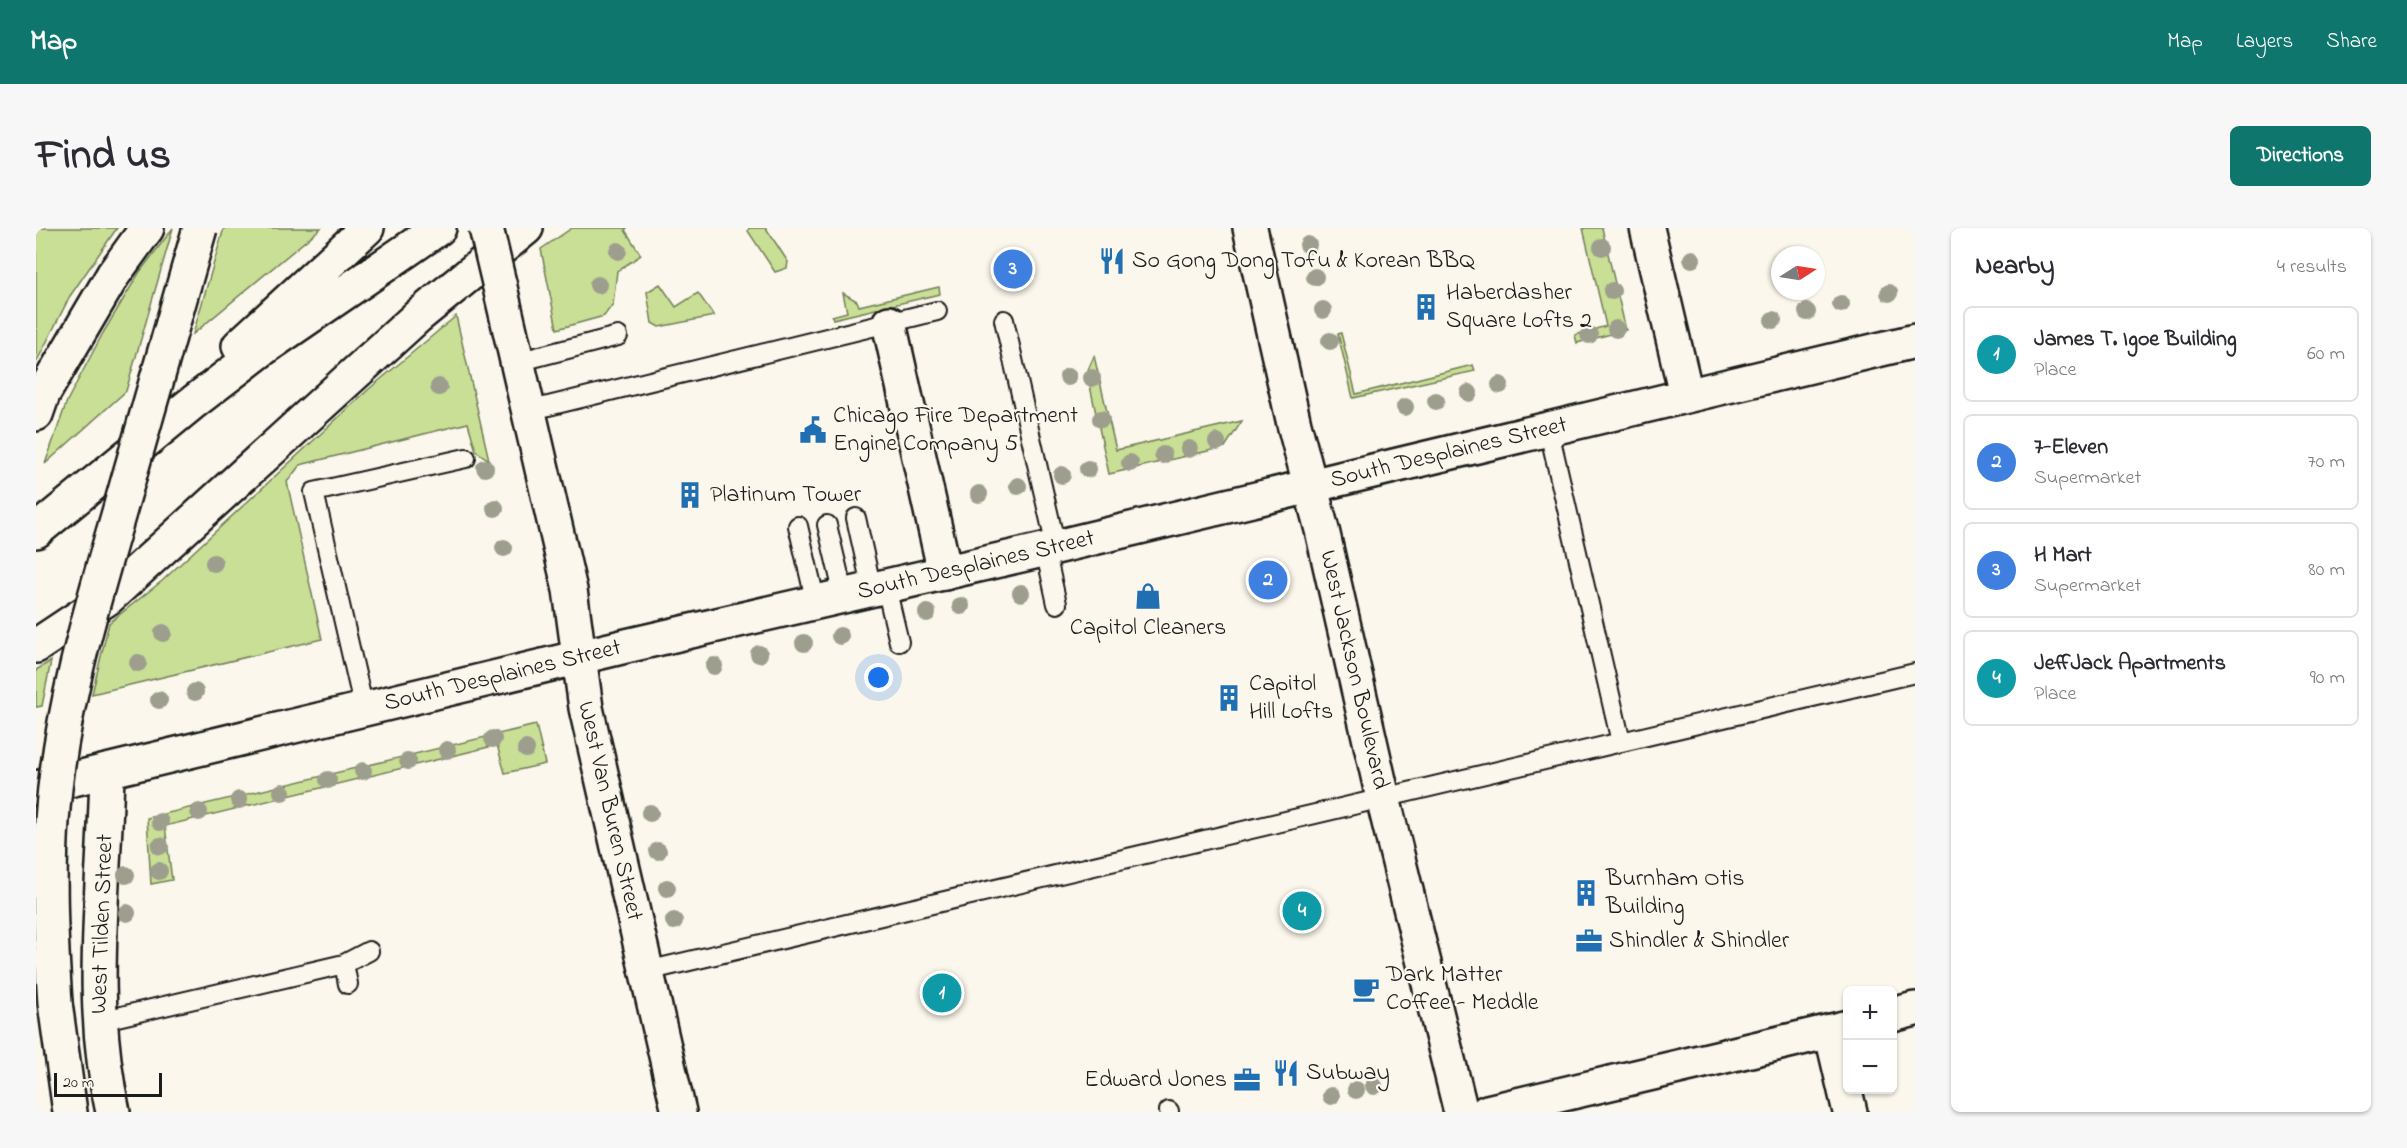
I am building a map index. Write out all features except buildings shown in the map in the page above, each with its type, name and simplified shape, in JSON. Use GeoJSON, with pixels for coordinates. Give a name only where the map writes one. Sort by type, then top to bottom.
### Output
{"type":"FeatureCollection","features":[{"type":"Feature","properties":{"kind":"main road"},"geometry":{"type":"LineString","coordinates":[[39,404],[113,275],[147,228]]}},
{"type":"Feature","properties":{"kind":"main road"},"geometry":{"type":"LineString","coordinates":[[70,1112],[55,1003],[49,882],[52,820],[59,759],[76,670],[99,582],[200,228]]}},
{"type":"Feature","properties":{"kind":"main road"},"geometry":{"type":"LineString","coordinates":[[116,466],[256,329],[367,228]]}},
{"type":"Feature","properties":{"kind":"main road"},"geometry":{"type":"LineString","coordinates":[[36,531],[190,404],[264,348],[439,228]]}},
{"type":"Feature","properties":{"kind":"main road","name":"West Van Buren Street"},"geometry":{"type":"LineString","coordinates":[[486,228],[570,590],[586,708],[679,1112]]}},
{"type":"Feature","properties":{"kind":"main road"},"geometry":{"type":"LineString","coordinates":[[36,646],[108,597],[417,317],[526,228]]}},
{"type":"Feature","properties":{"kind":"main road","name":"West Jackson Boulevard"},"geometry":{"type":"LineString","coordinates":[[1250,228],[1383,798],[1461,1112]]}},
{"type":"Feature","properties":{"kind":"main road"},"geometry":{"type":"LineString","coordinates":[[1647,228],[1686,394]]}},
{"type":"Feature","properties":{"kind":"main road"},"geometry":{"type":"LineString","coordinates":[[889,323],[945,573]]}},
{"type":"Feature","properties":{"kind":"main road","name":"South Desplaines Street"},"geometry":{"type":"LineString","coordinates":[[36,788],[1915,341]]}},
{"type":"Feature","properties":{"kind":"main road","name":"West Tilden Street"},"geometry":{"type":"LineString","coordinates":[[107,771],[98,953],[100,1021],[113,1112]]}},
{"type":"Feature","properties":{"kind":"main road"},"geometry":{"type":"LineString","coordinates":[[1897,1014],[1915,1010]]}},
{"type":"Feature","properties":{"kind":"main road"},"geometry":{"type":"LineString","coordinates":[[1487,1112],[1839,1029],[1850,1112]]}},
{"type":"Feature","properties":{"kind":"lane"},"geometry":{"type":"LineString","coordinates":[[528,411],[937,311]]}},
{"type":"Feature","properties":{"kind":"lane"},"geometry":{"type":"LineString","coordinates":[[1004,320],[1050,548],[1058,604]]}},
{"type":"Feature","properties":{"kind":"lane"},"geometry":{"type":"LineString","coordinates":[[517,362],[618,336]]}},
{"type":"Feature","properties":{"kind":"lane"},"geometry":{"type":"LineString","coordinates":[[1548,427],[1622,742]]}},
{"type":"Feature","properties":{"kind":"lane"},"geometry":{"type":"LineString","coordinates":[[364,710],[314,492],[466,458]]}},
{"type":"Feature","properties":{"kind":"lane"},"geometry":{"type":"LineString","coordinates":[[854,594],[856,518]]}},
{"type":"Feature","properties":{"kind":"lane"},"geometry":{"type":"LineString","coordinates":[[827,525],[854,594]]}},
{"type":"Feature","properties":{"kind":"lane"},"geometry":{"type":"LineString","coordinates":[[798,526],[854,594],[898,642]]}},
{"type":"Feature","properties":{"kind":"lane"},"geometry":{"type":"LineString","coordinates":[[647,971],[1010,876],[1383,798],[1915,673]]}},
{"type":"Feature","properties":{"kind":"lane"},"geometry":{"type":"LineString","coordinates":[[100,1021],[344,964],[369,951]]}},
{"type":"Feature","properties":{"kind":"lane"},"geometry":{"type":"LineString","coordinates":[[344,964],[348,984]]}},
{"type":"Feature","properties":{"kind":"green space"},"geometry":{"type":"Polygon","coordinates":[[[36,228],[117,228],[70,296],[36,363],[36,228]]]}},
{"type":"Feature","properties":{"kind":"green space"},"geometry":{"type":"Polygon","coordinates":[[[173,228],[126,391],[45,464],[67,401],[103,333],[139,273],[173,228]]]}},
{"type":"Feature","properties":{"kind":"green space"},"geometry":{"type":"Polygon","coordinates":[[[224,228],[321,228],[193,334],[224,228]]]}},
{"type":"Feature","properties":{"kind":"green space"},"geometry":{"type":"Polygon","coordinates":[[[572,228],[627,228],[625,230],[641,255],[617,271],[613,304],[604,316],[557,329],[541,249],[572,228]]]}},
{"type":"Feature","properties":{"kind":"green space"},"geometry":{"type":"Polygon","coordinates":[[[749,228],[766,228],[788,262],[787,268],[775,272],[748,231],[749,228]]]}},
{"type":"Feature","properties":{"kind":"green space"},"geometry":{"type":"Polygon","coordinates":[[[1583,228],[1602,228],[1626,330],[1577,343],[1575,335],[1606,326],[1583,228]]]}},
{"type":"Feature","properties":{"kind":"green space"},"geometry":{"type":"Polygon","coordinates":[[[660,284],[676,307],[698,293],[714,316],[659,327],[652,323],[647,292],[660,284]]]}},
{"type":"Feature","properties":{"kind":"green space"},"geometry":{"type":"Polygon","coordinates":[[[939,287],[940,294],[833,319],[832,316],[847,312],[843,293],[857,301],[859,306],[939,287]]]}},
{"type":"Feature","properties":{"kind":"green space"},"geometry":{"type":"Polygon","coordinates":[[[456,316],[489,460],[476,451],[468,423],[300,465],[287,482],[322,639],[92,694],[109,623],[162,581],[369,389],[456,316]]]}},
{"type":"Feature","properties":{"kind":"green space"},"geometry":{"type":"Polygon","coordinates":[[[1341,333],[1356,394],[1473,365],[1475,371],[1353,398],[1338,334],[1341,333]]]}},
{"type":"Feature","properties":{"kind":"green space"},"geometry":{"type":"Polygon","coordinates":[[[1094,356],[1116,450],[1242,421],[1225,447],[1109,474],[1087,372],[1094,356]]]}},
{"type":"Feature","properties":{"kind":"green space"},"geometry":{"type":"Polygon","coordinates":[[[51,661],[42,706],[36,707],[36,670],[51,661]]]}},
{"type":"Feature","properties":{"kind":"green space"},"geometry":{"type":"Polygon","coordinates":[[[536,725],[545,764],[505,773],[497,745],[165,826],[172,880],[151,884],[147,818],[536,725]]]}},
{"type":"Feature","properties":{"kind":"place","name":"So Gong Dong Tofu & Korean BBQ"},"geometry":{"type":"Point","coordinates":[1112,261]}},
{"type":"Feature","properties":{"kind":"place","name":"H Mart"},"geometry":{"type":"Point","coordinates":[1013,269]}},
{"type":"Feature","properties":{"kind":"place","name":"Haberdasher Square Lofts 2"},"geometry":{"type":"Point","coordinates":[1426,307]}},
{"type":"Feature","properties":{"kind":"place","name":"Chicago Fire Department Engine Company 5"},"geometry":{"type":"Point","coordinates":[813,430]}},
{"type":"Feature","properties":{"kind":"place","name":"Platinum Tower"},"geometry":{"type":"Point","coordinates":[690,495]}},
{"type":"Feature","properties":{"kind":"place","name":"7-Eleven"},"geometry":{"type":"Point","coordinates":[1268,580]}},
{"type":"Feature","properties":{"kind":"place","name":"Capitol Cleaners"},"geometry":{"type":"Point","coordinates":[1148,596]}},
{"type":"Feature","properties":{"kind":"place","name":"Capitol Hill Lofts"},"geometry":{"type":"Point","coordinates":[1229,698]}},
{"type":"Feature","properties":{"kind":"place","name":"Burnham Otis Building"},"geometry":{"type":"Point","coordinates":[1586,893]}},
{"type":"Feature","properties":{"kind":"place","name":"JeffJack Apartments"},"geometry":{"type":"Point","coordinates":[1302,911]}},
{"type":"Feature","properties":{"kind":"place","name":"Shindler & Shindler"},"geometry":{"type":"Point","coordinates":[1589,941]}},
{"type":"Feature","properties":{"kind":"place","name":"Dark Matter Coffee - Meddle"},"geometry":{"type":"Point","coordinates":[1366,989]}},
{"type":"Feature","properties":{"kind":"place","name":"James T. Igoe Building"},"geometry":{"type":"Point","coordinates":[942,993]}},
{"type":"Feature","properties":{"kind":"place","name":"Subway"},"geometry":{"type":"Point","coordinates":[1286,1073]}},
{"type":"Feature","properties":{"kind":"place","name":"Edward Jones"},"geometry":{"type":"Point","coordinates":[1247,1080]}}]}
